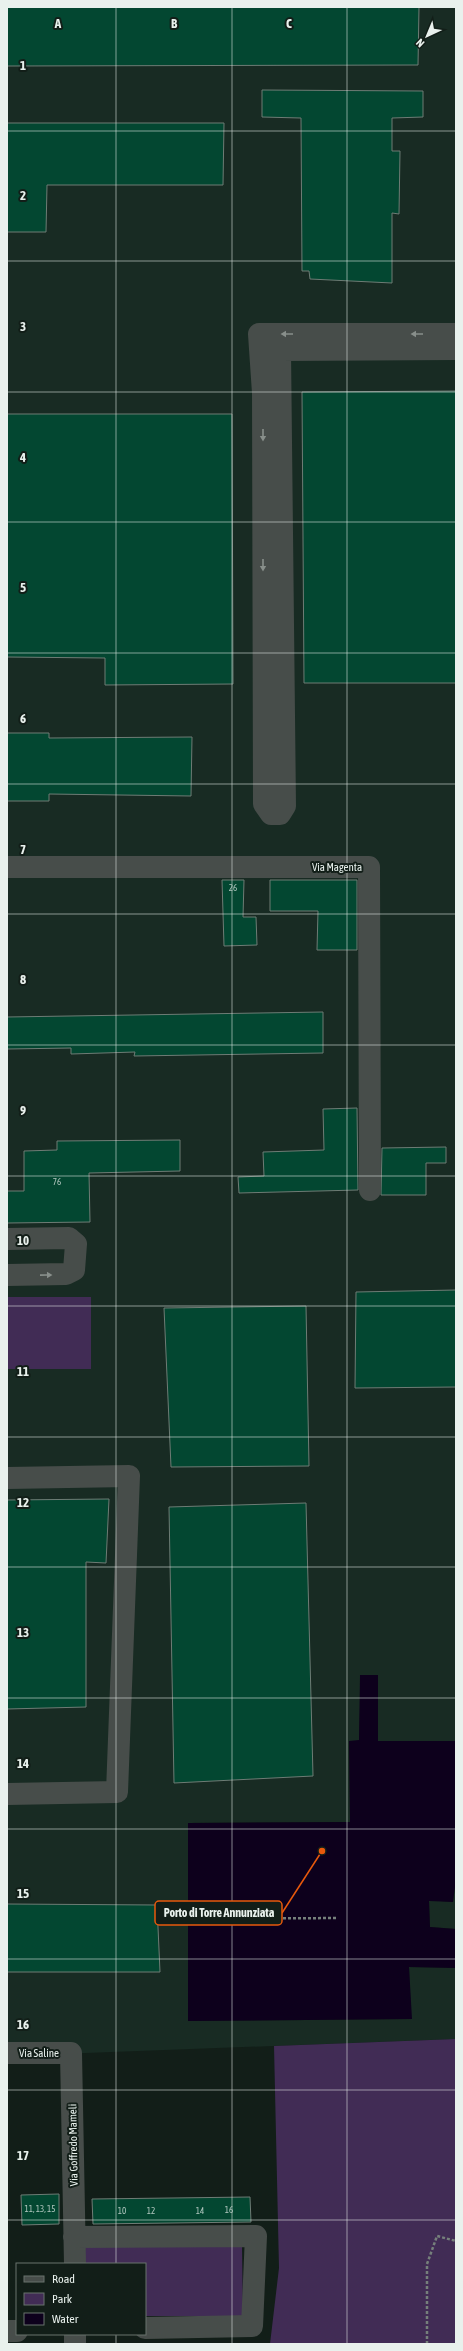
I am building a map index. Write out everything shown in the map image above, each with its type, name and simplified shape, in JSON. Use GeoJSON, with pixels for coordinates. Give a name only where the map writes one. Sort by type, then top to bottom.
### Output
{"type":"FeatureCollection","features":[{"type":"Feature","properties":{"kind":"street"},"geometry":{"type":"LineString","coordinates":[[456,334],[259,334],[263,393],[264,804],[271,814],[280,814],[285,806],[280,350],[456,349]]}},
{"type":"Feature","properties":{"kind":"street","name":"Via Magenta"},"geometry":{"type":"LineString","coordinates":[[7,867],[369,867],[370,1190]]}},
{"type":"Feature","properties":{"kind":"street"},"geometry":{"type":"LineString","coordinates":[[7,1239],[69,1238],[76,1244],[74,1270],[66,1274],[7,1275]]}},
{"type":"Feature","properties":{"kind":"street"},"geometry":{"type":"LineString","coordinates":[[7,1478],[129,1476],[117,1792],[7,1794]]}},
{"type":"Feature","properties":{"kind":"street","name":"Via Saline"},"geometry":{"type":"LineString","coordinates":[[7,2053],[71,2053]]}},
{"type":"Feature","properties":{"kind":"street","name":"Via Goffredo Mameli"},"geometry":{"type":"LineString","coordinates":[[71,2053],[75,2263]]}},
{"type":"Feature","properties":{"kind":"street"},"geometry":{"type":"LineString","coordinates":[[74,2237],[256,2236],[252,2326],[146,2328]]}},
{"type":"Feature","properties":{"kind":"path"},"geometry":{"type":"LineString","coordinates":[[188,1919],[337,1918]]}},
{"type":"Feature","properties":{"kind":"path"},"geometry":{"type":"LineString","coordinates":[[427,2344],[427,2264],[437,2236],[456,2241]]}},
{"type":"Feature","properties":{"kind":"shaded area"},"geometry":{"type":"Polygon","coordinates":[[[7,7],[456,7],[456,1741],[378,1741],[378,1675],[361,1675],[359,1741],[349,1741],[350,1822],[188,1823],[188,2021],[411,2019],[409,1967],[456,1968],[456,2039],[7,2056],[7,7]]]}},
{"type":"Feature","properties":{"kind":"shaded area"},"geometry":{"type":"Polygon","coordinates":[[[456,1879],[456,1929],[430,1927],[429,1900],[453,1902],[456,1879]]]}},
{"type":"Feature","properties":{"kind":"green space"},"geometry":{"type":"Polygon","coordinates":[[[7,1297],[91,1297],[91,1369],[7,1369],[7,1297]]]}},
{"type":"Feature","properties":{"kind":"green space"},"geometry":{"type":"Polygon","coordinates":[[[456,2039],[456,2344],[270,2344],[279,2268],[274,2046],[456,2039]]]}},
{"type":"Feature","properties":{"kind":"green space"},"geometry":{"type":"Polygon","coordinates":[[[79,2245],[242,2246],[243,2316],[146,2316],[146,2263],[79,2263],[79,2245]]]}},
{"type":"Feature","properties":{"kind":"water"},"geometry":{"type":"Polygon","coordinates":[[[360,1675],[378,1675],[378,1741],[456,1741],[456,1879],[453,1902],[429,1901],[430,1927],[456,1929],[456,1968],[409,1967],[412,2019],[188,2021],[188,1823],[350,1822],[349,1741],[359,1740],[360,1675]]]}},
{"type":"Feature","properties":{"kind":"building"},"geometry":{"type":"Polygon","coordinates":[[[7,7],[419,7],[418,65],[7,66],[7,7]]]}},
{"type":"Feature","properties":{"kind":"building"},"geometry":{"type":"Polygon","coordinates":[[[262,90],[423,91],[423,117],[392,118],[392,151],[400,151],[399,214],[392,213],[392,283],[310,279],[309,271],[302,271],[301,118],[262,117],[262,90]]]}},
{"type":"Feature","properties":{"kind":"building"},"geometry":{"type":"Polygon","coordinates":[[[7,123],[224,123],[223,185],[47,185],[46,232],[7,232],[7,123]]]}},
{"type":"Feature","properties":{"kind":"building"},"geometry":{"type":"Polygon","coordinates":[[[456,391],[456,683],[304,683],[302,392],[456,391]]]}},
{"type":"Feature","properties":{"kind":"building"},"geometry":{"type":"Polygon","coordinates":[[[7,414],[232,414],[233,684],[105,685],[105,658],[7,657],[7,414]]]}},
{"type":"Feature","properties":{"kind":"building"},"geometry":{"type":"Polygon","coordinates":[[[7,733],[49,733],[49,738],[192,737],[191,796],[49,794],[49,801],[7,801],[7,733]]]}},
{"type":"Feature","properties":{"kind":"building"},"geometry":{"type":"Polygon","coordinates":[[[222,880],[244,880],[243,917],[256,917],[257,945],[224,946],[222,880]]]}},
{"type":"Feature","properties":{"kind":"building"},"geometry":{"type":"Polygon","coordinates":[[[270,880],[357,880],[357,950],[317,950],[318,911],[270,911],[270,880]]]}},
{"type":"Feature","properties":{"kind":"building"},"geometry":{"type":"Polygon","coordinates":[[[323,1012],[323,1053],[134,1056],[135,1052],[71,1054],[71,1048],[7,1049],[7,1017],[323,1012]]]}},
{"type":"Feature","properties":{"kind":"building"},"geometry":{"type":"Polygon","coordinates":[[[357,1108],[358,1190],[239,1193],[238,1177],[264,1176],[263,1152],[324,1150],[323,1109],[357,1108]]]}},
{"type":"Feature","properties":{"kind":"building"},"geometry":{"type":"Polygon","coordinates":[[[180,1140],[180,1171],[89,1173],[90,1222],[7,1223],[7,1191],[24,1191],[24,1151],[57,1150],[57,1141],[180,1140]]]}},
{"type":"Feature","properties":{"kind":"building"},"geometry":{"type":"Polygon","coordinates":[[[446,1147],[446,1163],[426,1163],[426,1195],[381,1195],[382,1148],[446,1147]]]}},
{"type":"Feature","properties":{"kind":"building"},"geometry":{"type":"Polygon","coordinates":[[[456,1290],[456,1387],[355,1388],[356,1292],[456,1290]]]}},
{"type":"Feature","properties":{"kind":"building"},"geometry":{"type":"Polygon","coordinates":[[[306,1306],[309,1466],[171,1467],[164,1308],[306,1306]]]}},
{"type":"Feature","properties":{"kind":"building"},"geometry":{"type":"Polygon","coordinates":[[[109,1499],[106,1563],[86,1562],[86,1707],[7,1709],[7,1500],[109,1499]]]}},
{"type":"Feature","properties":{"kind":"building"},"geometry":{"type":"Polygon","coordinates":[[[306,1503],[313,1776],[174,1783],[169,1507],[306,1503]]]}},
{"type":"Feature","properties":{"kind":"building"},"geometry":{"type":"Polygon","coordinates":[[[7,1904],[157,1905],[160,1972],[7,1972],[7,1904]]]}},
{"type":"Feature","properties":{"kind":"building"},"geometry":{"type":"Polygon","coordinates":[[[59,2194],[59,2224],[22,2225],[21,2195],[59,2194]]]}},
{"type":"Feature","properties":{"kind":"building"},"geometry":{"type":"Polygon","coordinates":[[[250,2197],[251,2222],[93,2224],[92,2199],[250,2197]]]}},
{"type":"Feature","properties":{"kind":"place","name":"Porto di Torre Annunziata"},"geometry":{"type":"Point","coordinates":[322,1851]}}]}
